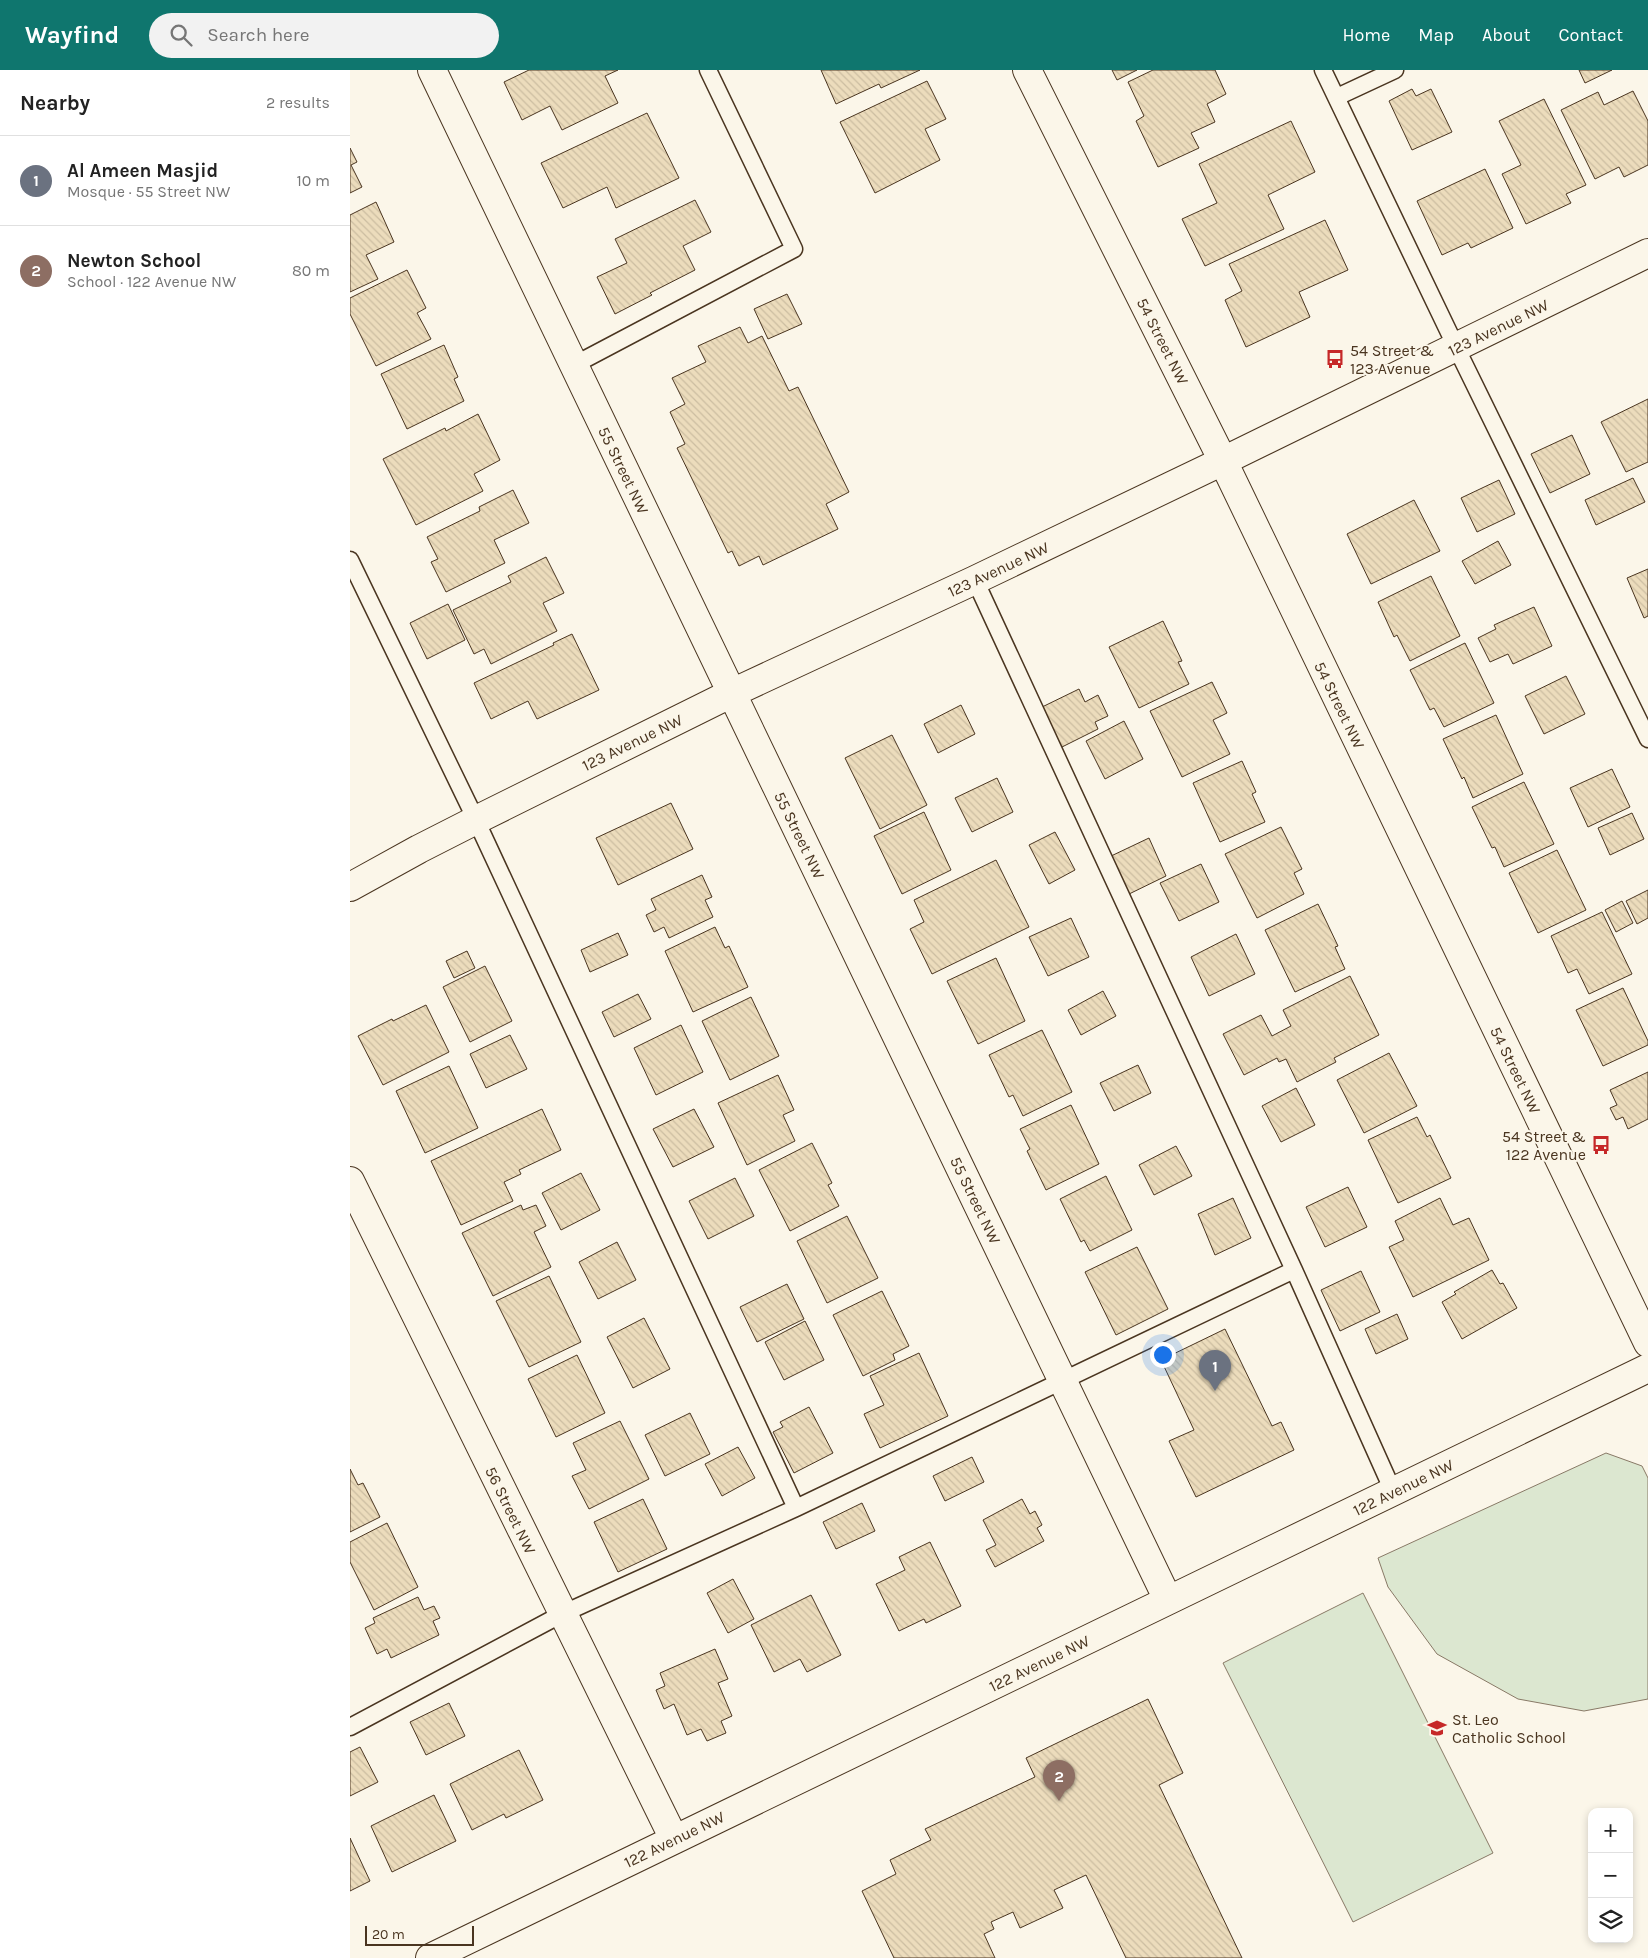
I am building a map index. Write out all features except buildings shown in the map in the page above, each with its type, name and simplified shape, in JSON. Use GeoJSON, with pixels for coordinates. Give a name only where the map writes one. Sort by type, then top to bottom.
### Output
{"type":"FeatureCollection","features":[{"type":"Feature","properties":{"kind":"street","name":"55 Street NW"},"geometry":{"type":"LineString","coordinates":[[432,70],[1168,1600]]}},
{"type":"Feature","properties":{"kind":"street","name":"54 Street NW"},"geometry":{"type":"LineString","coordinates":[[1027,70],[1223,461],[1648,1343]]}},
{"type":"Feature","properties":{"kind":"street","name":"123 Avenue NW"},"geometry":{"type":"LineString","coordinates":[[350,887],[418,849],[732,693],[975,580],[1223,461],[1648,253]]}},
{"type":"Feature","properties":{"kind":"street","name":"56 Street NW"},"geometry":{"type":"LineString","coordinates":[[350,1181],[674,1839]]}},
{"type":"Feature","properties":{"kind":"street","name":"122 Avenue NW"},"geometry":{"type":"LineString","coordinates":[[430,1958],[1648,1368]]}},
{"type":"Feature","properties":{"kind":"lane"},"geometry":{"type":"LineString","coordinates":[[574,365],[794,249],[708,70]]}},
{"type":"Feature","properties":{"kind":"lane"},"geometry":{"type":"LineString","coordinates":[[1323,70],[1648,739]]}},
{"type":"Feature","properties":{"kind":"lane"},"geometry":{"type":"LineString","coordinates":[[1337,98],[1395,70]]}},
{"type":"Feature","properties":{"kind":"lane"},"geometry":{"type":"LineString","coordinates":[[350,560],[476,820],[796,1508]]}},
{"type":"Feature","properties":{"kind":"lane"},"geometry":{"type":"LineString","coordinates":[[975,580],[1294,1270],[1393,1492]]}},
{"type":"Feature","properties":{"kind":"lane"},"geometry":{"type":"LineString","coordinates":[[350,1727],[562,1614],[796,1508],[1294,1270]]}},
{"type":"Feature","properties":{"kind":"green space"},"geometry":{"type":"Polygon","coordinates":[[[1606,1453],[1642,1466],[1648,1478],[1648,1699],[1584,1711],[1518,1699],[1437,1654],[1388,1587],[1378,1558],[1606,1453]]]}},
{"type":"Feature","properties":{"kind":"green space"},"geometry":{"type":"Polygon","coordinates":[[[1363,1593],[1493,1853],[1353,1922],[1223,1663],[1363,1593]]]}},
{"type":"Feature","properties":{"kind":"place","name":"54 Street & 123 Avenue"},"geometry":{"type":"Point","coordinates":[1335,359]}},
{"type":"Feature","properties":{"kind":"place","name":"54 Street & 122 Avenue"},"geometry":{"type":"Point","coordinates":[1601,1145]}},
{"type":"Feature","properties":{"kind":"place","name":"Al Ameen Masjid"},"geometry":{"type":"Point","coordinates":[1215,1391]}},
{"type":"Feature","properties":{"kind":"place","name":"St. Leo Catholic School"},"geometry":{"type":"Point","coordinates":[1437,1728]}},
{"type":"Feature","properties":{"kind":"place","name":"Newton School"},"geometry":{"type":"Point","coordinates":[1059,1801]}}]}
